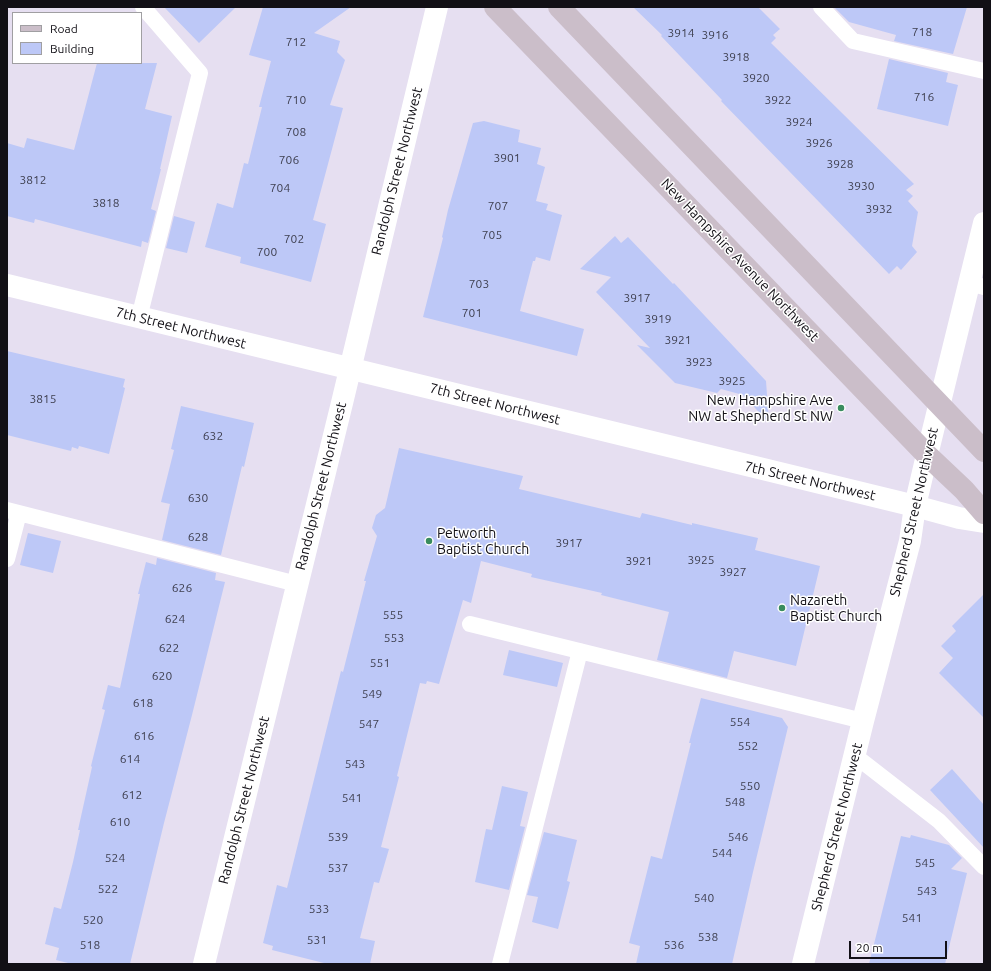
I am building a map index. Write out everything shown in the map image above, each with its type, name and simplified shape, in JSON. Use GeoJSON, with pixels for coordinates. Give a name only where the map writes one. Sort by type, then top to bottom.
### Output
{"type":"FeatureCollection","features":[{"type":"Feature","properties":{"kind":"main road","name":"New Hampshire Avenue Northwest"},"geometry":{"type":"LineString","coordinates":[[495,7],[927,455],[964,490],[984,513]]}},
{"type":"Feature","properties":{"kind":"main road"},"geometry":{"type":"LineString","coordinates":[[559,7],[984,451]]}},
{"type":"Feature","properties":{"kind":"street","name":"Randolph Street Northwest"},"geometry":{"type":"LineString","coordinates":[[204,964],[437,7]]}},
{"type":"Feature","properties":{"kind":"street","name":"Shepherd Street Northwest"},"geometry":{"type":"LineString","coordinates":[[803,964],[854,755],[910,541],[916,506],[939,404],[976,285],[984,223]]}},
{"type":"Feature","properties":{"kind":"street","name":"7th Street Northwest"},"geometry":{"type":"LineString","coordinates":[[7,285],[916,506],[959,518],[984,522]]}},
{"type":"Feature","properties":{"kind":"lane"},"geometry":{"type":"LineString","coordinates":[[139,318],[200,73],[142,7]]}},
{"type":"Feature","properties":{"kind":"lane"},"geometry":{"type":"LineString","coordinates":[[820,7],[853,41],[984,71]]}},
{"type":"Feature","properties":{"kind":"lane"},"geometry":{"type":"LineString","coordinates":[[7,559],[13,512],[297,584]]}},
{"type":"Feature","properties":{"kind":"lane"},"geometry":{"type":"LineString","coordinates":[[470,624],[863,721]]}},
{"type":"Feature","properties":{"kind":"lane"},"geometry":{"type":"LineString","coordinates":[[500,964],[580,651]]}},
{"type":"Feature","properties":{"kind":"lane"},"geometry":{"type":"LineString","coordinates":[[854,755],[939,821],[984,867]]}},
{"type":"Feature","properties":{"kind":"building"},"geometry":{"type":"Polygon","coordinates":[[[164,7],[236,7],[199,43],[164,7]]]}},
{"type":"Feature","properties":{"kind":"building"},"geometry":{"type":"Polygon","coordinates":[[[263,7],[351,7],[314,33],[340,41],[337,52],[345,60],[330,105],[343,108],[313,220],[326,224],[311,282],[240,263],[241,257],[205,247],[217,203],[233,208],[244,163],[248,164],[262,107],[259,107],[271,61],[249,55],[263,7]]]}},
{"type":"Feature","properties":{"kind":"building"},"geometry":{"type":"Polygon","coordinates":[[[633,7],[758,7],[780,29],[773,35],[776,38],[771,43],[914,184],[906,190],[913,196],[908,201],[918,212],[912,246],[917,252],[901,270],[897,266],[889,274],[721,101],[722,100],[661,36],[662,35],[633,7]]]}},
{"type":"Feature","properties":{"kind":"building"},"geometry":{"type":"Polygon","coordinates":[[[834,7],[967,7],[953,54],[894,41],[896,35],[849,22],[834,7]]]}},
{"type":"Feature","properties":{"kind":"building"},"geometry":{"type":"Polygon","coordinates":[[[889,59],[948,73],[946,82],[958,85],[948,126],[877,109],[889,59]]]}},
{"type":"Feature","properties":{"kind":"building"},"geometry":{"type":"Polygon","coordinates":[[[157,63],[145,109],[172,116],[151,209],[156,211],[148,243],[142,241],[141,247],[35,219],[34,223],[7,216],[7,143],[24,148],[27,138],[74,150],[97,64],[157,63]]]}},
{"type":"Feature","properties":{"kind":"building"},"geometry":{"type":"Polygon","coordinates":[[[484,121],[520,130],[518,142],[541,148],[537,164],[545,167],[536,201],[548,204],[546,210],[562,215],[550,261],[536,257],[535,261],[533,261],[520,311],[584,329],[577,356],[423,317],[443,238],[448,210],[473,123],[484,121]]]}},
{"type":"Feature","properties":{"kind":"building"},"geometry":{"type":"Polygon","coordinates":[[[174,216],[195,222],[187,253],[166,248],[174,216]]]}},
{"type":"Feature","properties":{"kind":"building"},"geometry":{"type":"Polygon","coordinates":[[[615,236],[621,243],[628,237],[673,284],[674,283],[766,381],[769,423],[743,395],[721,389],[717,393],[675,383],[637,345],[650,348],[596,292],[611,277],[580,269],[615,236]]]}},
{"type":"Feature","properties":{"kind":"building"},"geometry":{"type":"Polygon","coordinates":[[[7,351],[125,379],[123,387],[125,388],[109,454],[79,446],[78,449],[72,447],[71,451],[7,435],[7,351]]]}},
{"type":"Feature","properties":{"kind":"building"},"geometry":{"type":"Polygon","coordinates":[[[181,406],[254,423],[244,467],[242,466],[221,555],[162,540],[170,504],[161,502],[174,450],[171,449],[181,406]]]}},
{"type":"Feature","properties":{"kind":"building"},"geometry":{"type":"Polygon","coordinates":[[[399,448],[523,476],[519,489],[640,518],[642,513],[758,538],[755,550],[820,566],[796,666],[734,651],[727,678],[657,660],[669,612],[601,595],[602,593],[531,577],[532,574],[481,561],[471,603],[463,600],[439,684],[427,681],[426,684],[420,683],[397,776],[399,777],[381,847],[389,849],[379,883],[374,882],[360,938],[375,941],[370,964],[328,964],[272,950],[273,946],[263,943],[277,885],[287,888],[341,671],[343,672],[366,581],[364,581],[377,536],[372,528],[376,515],[385,508],[399,448]]]}},
{"type":"Feature","properties":{"kind":"building"},"geometry":{"type":"Polygon","coordinates":[[[28,533],[61,541],[53,573],[20,565],[28,533]]]}},
{"type":"Feature","properties":{"kind":"building"},"geometry":{"type":"Polygon","coordinates":[[[157,558],[216,573],[215,580],[225,582],[130,964],[72,964],[56,960],[59,948],[45,944],[54,907],[61,909],[73,862],[91,766],[105,710],[102,709],[108,685],[120,688],[140,594],[138,594],[146,562],[156,565],[157,558]]]}},
{"type":"Feature","properties":{"kind":"building"},"geometry":{"type":"Polygon","coordinates":[[[984,594],[984,718],[939,673],[953,658],[941,646],[956,631],[952,626],[984,594]]]}},
{"type":"Feature","properties":{"kind":"building"},"geometry":{"type":"Polygon","coordinates":[[[509,650],[563,663],[557,687],[503,675],[509,650]]]}},
{"type":"Feature","properties":{"kind":"building"},"geometry":{"type":"Polygon","coordinates":[[[701,698],[782,718],[788,727],[732,964],[636,964],[640,946],[629,943],[651,856],[662,859],[701,698]]]}},
{"type":"Feature","properties":{"kind":"building"},"geometry":{"type":"Polygon","coordinates":[[[952,769],[984,805],[984,848],[930,790],[952,769]]]}},
{"type":"Feature","properties":{"kind":"building"},"geometry":{"type":"Polygon","coordinates":[[[502,786],[528,792],[520,826],[525,827],[509,890],[475,882],[486,829],[492,830],[502,786]]]}},
{"type":"Feature","properties":{"kind":"building"},"geometry":{"type":"Polygon","coordinates":[[[544,832],[577,840],[567,881],[570,882],[558,929],[532,922],[538,897],[527,895],[544,832]]]}},
{"type":"Feature","properties":{"kind":"building"},"geometry":{"type":"Polygon","coordinates":[[[911,835],[949,845],[962,858],[951,869],[967,873],[945,964],[869,964],[901,836],[910,838],[911,835]]]}},
{"type":"Feature","properties":{"kind":"place","name":"New Hampshire Ave NW at Shepherd St NW"},"geometry":{"type":"Point","coordinates":[841,408]}},
{"type":"Feature","properties":{"kind":"place","name":"Petworth Baptist Church"},"geometry":{"type":"Point","coordinates":[429,541]}},
{"type":"Feature","properties":{"kind":"place","name":"Nazareth Baptist Church"},"geometry":{"type":"Point","coordinates":[782,608]}}]}
